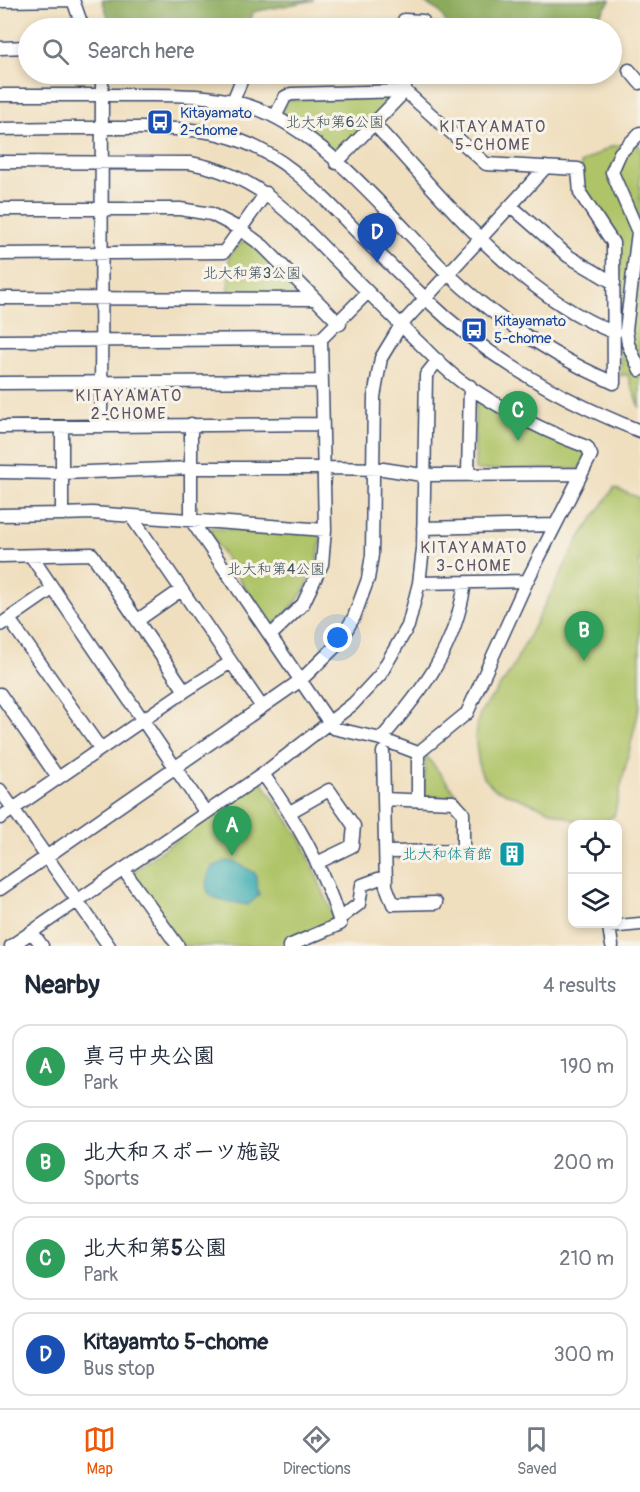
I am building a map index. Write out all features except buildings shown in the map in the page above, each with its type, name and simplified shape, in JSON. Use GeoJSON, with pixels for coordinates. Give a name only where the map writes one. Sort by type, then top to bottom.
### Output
{"type":"FeatureCollection","features":[{"type":"Feature","properties":{"kind":"street"},"geometry":{"type":"LineString","coordinates":[[0,0],[73,0],[79,18]]}},
{"type":"Feature","properties":{"kind":"street"},"geometry":{"type":"LineString","coordinates":[[0,48],[18,47]]}},
{"type":"Feature","properties":{"kind":"street"},"geometry":{"type":"LineString","coordinates":[[629,70],[640,83]]}},
{"type":"Feature","properties":{"kind":"street"},"geometry":{"type":"LineString","coordinates":[[101,426],[100,127],[102,84]]}},
{"type":"Feature","properties":{"kind":"street"},"geometry":{"type":"LineString","coordinates":[[233,101],[240,84]]}},
{"type":"Feature","properties":{"kind":"street"},"geometry":{"type":"LineString","coordinates":[[336,162],[375,125],[405,91],[405,84]]}},
{"type":"Feature","properties":{"kind":"street"},"geometry":{"type":"LineString","coordinates":[[0,95],[195,95],[233,101],[275,117],[336,162],[447,273],[524,334],[553,353],[614,383],[613,243],[580,193],[578,169],[486,164],[405,91],[291,94],[285,97],[275,117]]}},
{"type":"Feature","properties":{"kind":"street"},"geometry":{"type":"LineString","coordinates":[[375,125],[482,239],[557,302],[615,333]]}},
{"type":"Feature","properties":{"kind":"street"},"geometry":{"type":"LineString","coordinates":[[0,129],[100,127],[197,130],[234,139],[273,156],[314,187],[425,298],[466,334],[531,378],[589,410],[640,431]]}},
{"type":"Feature","properties":{"kind":"street"},"geometry":{"type":"LineString","coordinates":[[638,138],[620,153],[612,172],[638,232],[626,330],[628,344],[640,370]]}},
{"type":"Feature","properties":{"kind":"street"},"geometry":{"type":"LineString","coordinates":[[0,162],[175,162],[203,166],[234,176],[266,193],[291,215],[401,325],[470,386],[514,412],[587,447],[591,455],[579,474],[527,581],[467,713],[418,753]]}},
{"type":"Feature","properties":{"kind":"street"},"geometry":{"type":"LineString","coordinates":[[0,889],[301,680],[338,644],[365,592],[372,555],[372,469],[377,369],[386,346],[401,325],[447,273],[482,239],[546,167]]}},
{"type":"Feature","properties":{"kind":"street"},"geometry":{"type":"LineString","coordinates":[[0,254],[224,252],[266,193]]}},
{"type":"Feature","properties":{"kind":"street"},"geometry":{"type":"LineString","coordinates":[[511,206],[568,256],[614,283]]}},
{"type":"Feature","properties":{"kind":"street"},"geometry":{"type":"LineString","coordinates":[[0,209],[101,208],[199,211],[240,229],[263,246],[340,324]]}},
{"type":"Feature","properties":{"kind":"street"},"geometry":{"type":"LineString","coordinates":[[0,341],[321,339],[340,324],[368,292]]}},
{"type":"Feature","properties":{"kind":"street"},"geometry":{"type":"LineString","coordinates":[[0,298],[313,299]]}},
{"type":"Feature","properties":{"kind":"street"},"geometry":{"type":"LineString","coordinates":[[271,635],[297,612],[309,596],[322,564],[325,531],[321,339]]}},
{"type":"Feature","properties":{"kind":"street"},"geometry":{"type":"LineString","coordinates":[[10,946],[263,774],[369,689],[390,660],[414,609],[419,583],[423,528],[422,475],[426,375],[438,360]]}},
{"type":"Feature","properties":{"kind":"street"},"geometry":{"type":"LineString","coordinates":[[0,383],[322,381]]}},
{"type":"Feature","properties":{"kind":"street"},"geometry":{"type":"LineString","coordinates":[[468,474],[470,386]]}},
{"type":"Feature","properties":{"kind":"street"},"geometry":{"type":"LineString","coordinates":[[191,424],[191,520],[333,728],[382,746],[418,753]]}},
{"type":"Feature","properties":{"kind":"street"},"geometry":{"type":"LineString","coordinates":[[0,427],[321,424]]}},
{"type":"Feature","properties":{"kind":"street"},"geometry":{"type":"LineString","coordinates":[[62,427],[62,514]]}},
{"type":"Feature","properties":{"kind":"street"},"geometry":{"type":"LineString","coordinates":[[0,472],[322,468],[372,469],[422,475],[579,474]]}},
{"type":"Feature","properties":{"kind":"street"},"geometry":{"type":"LineString","coordinates":[[0,515],[92,513],[325,531]]}},
{"type":"Feature","properties":{"kind":"street"},"geometry":{"type":"LineString","coordinates":[[131,516],[261,707]]}},
{"type":"Feature","properties":{"kind":"street"},"geometry":{"type":"LineString","coordinates":[[423,528],[555,525]]}},
{"type":"Feature","properties":{"kind":"street"},"geometry":{"type":"LineString","coordinates":[[0,556],[92,554],[185,691]]}},
{"type":"Feature","properties":{"kind":"street"},"geometry":{"type":"LineString","coordinates":[[31,556],[206,813]]}},
{"type":"Feature","properties":{"kind":"street"},"geometry":{"type":"LineString","coordinates":[[419,583],[527,581]]}},
{"type":"Feature","properties":{"kind":"street"},"geometry":{"type":"LineString","coordinates":[[436,903],[393,904],[386,886],[387,852],[382,746],[442,659],[458,615],[465,583]]}},
{"type":"Feature","properties":{"kind":"street"},"geometry":{"type":"LineString","coordinates":[[52,588],[4,622],[100,748]]}},
{"type":"Feature","properties":{"kind":"street"},"geometry":{"type":"LineString","coordinates":[[138,620],[181,590]]}},
{"type":"Feature","properties":{"kind":"street"},"geometry":{"type":"LineString","coordinates":[[0,818],[100,748],[231,662]]}},
{"type":"Feature","properties":{"kind":"street"},"geometry":{"type":"LineString","coordinates":[[0,694],[58,778]]}},
{"type":"Feature","properties":{"kind":"street"},"geometry":{"type":"LineString","coordinates":[[418,753],[418,799]]}},
{"type":"Feature","properties":{"kind":"street"},"geometry":{"type":"LineString","coordinates":[[263,774],[290,812],[319,862],[340,924],[293,945]]}},
{"type":"Feature","properties":{"kind":"street"},"geometry":{"type":"LineString","coordinates":[[0,790],[108,946]]}},
{"type":"Feature","properties":{"kind":"street"},"geometry":{"type":"LineString","coordinates":[[290,812],[329,790],[354,826],[352,846],[319,862]]}},
{"type":"Feature","properties":{"kind":"street"},"geometry":{"type":"LineString","coordinates":[[384,799],[453,802],[463,813],[463,851],[387,852]]}},
{"type":"Feature","properties":{"kind":"street"},"geometry":{"type":"LineString","coordinates":[[123,869],[178,946]]}},
{"type":"Feature","properties":{"kind":"street"},"geometry":{"type":"LineString","coordinates":[[339,919],[359,904],[362,885],[386,876]]}},
{"type":"Feature","properties":{"kind":"street"},"geometry":{"type":"LineString","coordinates":[[612,946],[609,927],[640,924]]}},
{"type":"Feature","properties":{"kind":"street"},"geometry":{"type":"LineString","coordinates":[[32,932],[42,946]]}},
{"type":"Feature","properties":{"kind":"green space"},"geometry":{"type":"Polygon","coordinates":[[[102,0],[314,0],[253,12],[252,18],[108,18],[102,0]]]}},
{"type":"Feature","properties":{"kind":"green space"},"geometry":{"type":"Polygon","coordinates":[[[420,0],[610,0],[597,18],[443,18],[440,12],[420,0]]]}},
{"type":"Feature","properties":{"kind":"green space","name":"北大和第6公園"},"geometry":{"type":"Polygon","coordinates":[[[397,96],[340,154],[334,154],[286,117],[282,111],[288,100],[397,96]]]}},
{"type":"Feature","properties":{"kind":"green space"},"geometry":{"type":"Polygon","coordinates":[[[637,144],[640,146],[640,408],[627,374],[621,376],[619,248],[585,193],[581,179],[581,163],[612,146],[637,144]]]}},
{"type":"Feature","properties":{"kind":"green space","name":"北大和第3公園"},"geometry":{"type":"Polygon","coordinates":[[[247,238],[300,289],[300,296],[229,295],[229,255],[247,238]]]}},
{"type":"Feature","properties":{"kind":"green space"},"geometry":{"type":"Polygon","coordinates":[[[478,399],[583,451],[586,456],[580,469],[475,470],[475,401],[478,399]]]}},
{"type":"Feature","properties":{"kind":"green space"},"geometry":{"type":"Polygon","coordinates":[[[614,488],[640,498],[640,705],[614,816],[606,820],[574,820],[495,789],[483,777],[479,767],[475,735],[480,713],[509,674],[579,539],[614,488]]]}},
{"type":"Feature","properties":{"kind":"green space","name":"北大和第4公園"},"geometry":{"type":"Polygon","coordinates":[[[206,528],[316,532],[321,538],[316,565],[299,599],[271,628],[206,528]]]}},
{"type":"Feature","properties":{"kind":"green space"},"geometry":{"type":"Polygon","coordinates":[[[425,754],[459,798],[424,797],[425,754]]]}},
{"type":"Feature","properties":{"kind":"green space"},"geometry":{"type":"Polygon","coordinates":[[[260,779],[302,841],[335,920],[282,946],[182,946],[131,873],[260,779]]]}},
{"type":"Feature","properties":{"kind":"water"},"geometry":{"type":"Polygon","coordinates":[[[226,861],[235,862],[255,873],[259,895],[248,905],[220,900],[209,893],[206,887],[212,867],[226,861]]]}},
{"type":"Feature","properties":{"kind":"place","name":"Kitayamato 2-chome"},"geometry":{"type":"Point","coordinates":[160,122]}},
{"type":"Feature","properties":{"kind":"place","name":"Kitayamto 5-chome"},"geometry":{"type":"Point","coordinates":[377,263]}},
{"type":"Feature","properties":{"kind":"place","name":"Kitayamato 5-chome"},"geometry":{"type":"Point","coordinates":[474,330]}},
{"type":"Feature","properties":{"kind":"place","name":"北大和第5公園"},"geometry":{"type":"Point","coordinates":[518,441]}},
{"type":"Feature","properties":{"kind":"place","name":"北大和スポーツ施設"},"geometry":{"type":"Point","coordinates":[584,661]}},
{"type":"Feature","properties":{"kind":"place","name":"北大和体育館"},"geometry":{"type":"Point","coordinates":[512,854]}},
{"type":"Feature","properties":{"kind":"place","name":"真弓中央公園"},"geometry":{"type":"Point","coordinates":[232,856]}},
{"type":"Feature","properties":{"kind":"district","name":"KITAYAMATO 5-CHOME"},"geometry":{"type":"Point","coordinates":[493,136]}},
{"type":"Feature","properties":{"kind":"district","name":"KITAYAMATO 2-CHOME"},"geometry":{"type":"Point","coordinates":[129,405]}},
{"type":"Feature","properties":{"kind":"district","name":"KITAYAMATO 3-CHOME"},"geometry":{"type":"Point","coordinates":[474,557]}}]}
